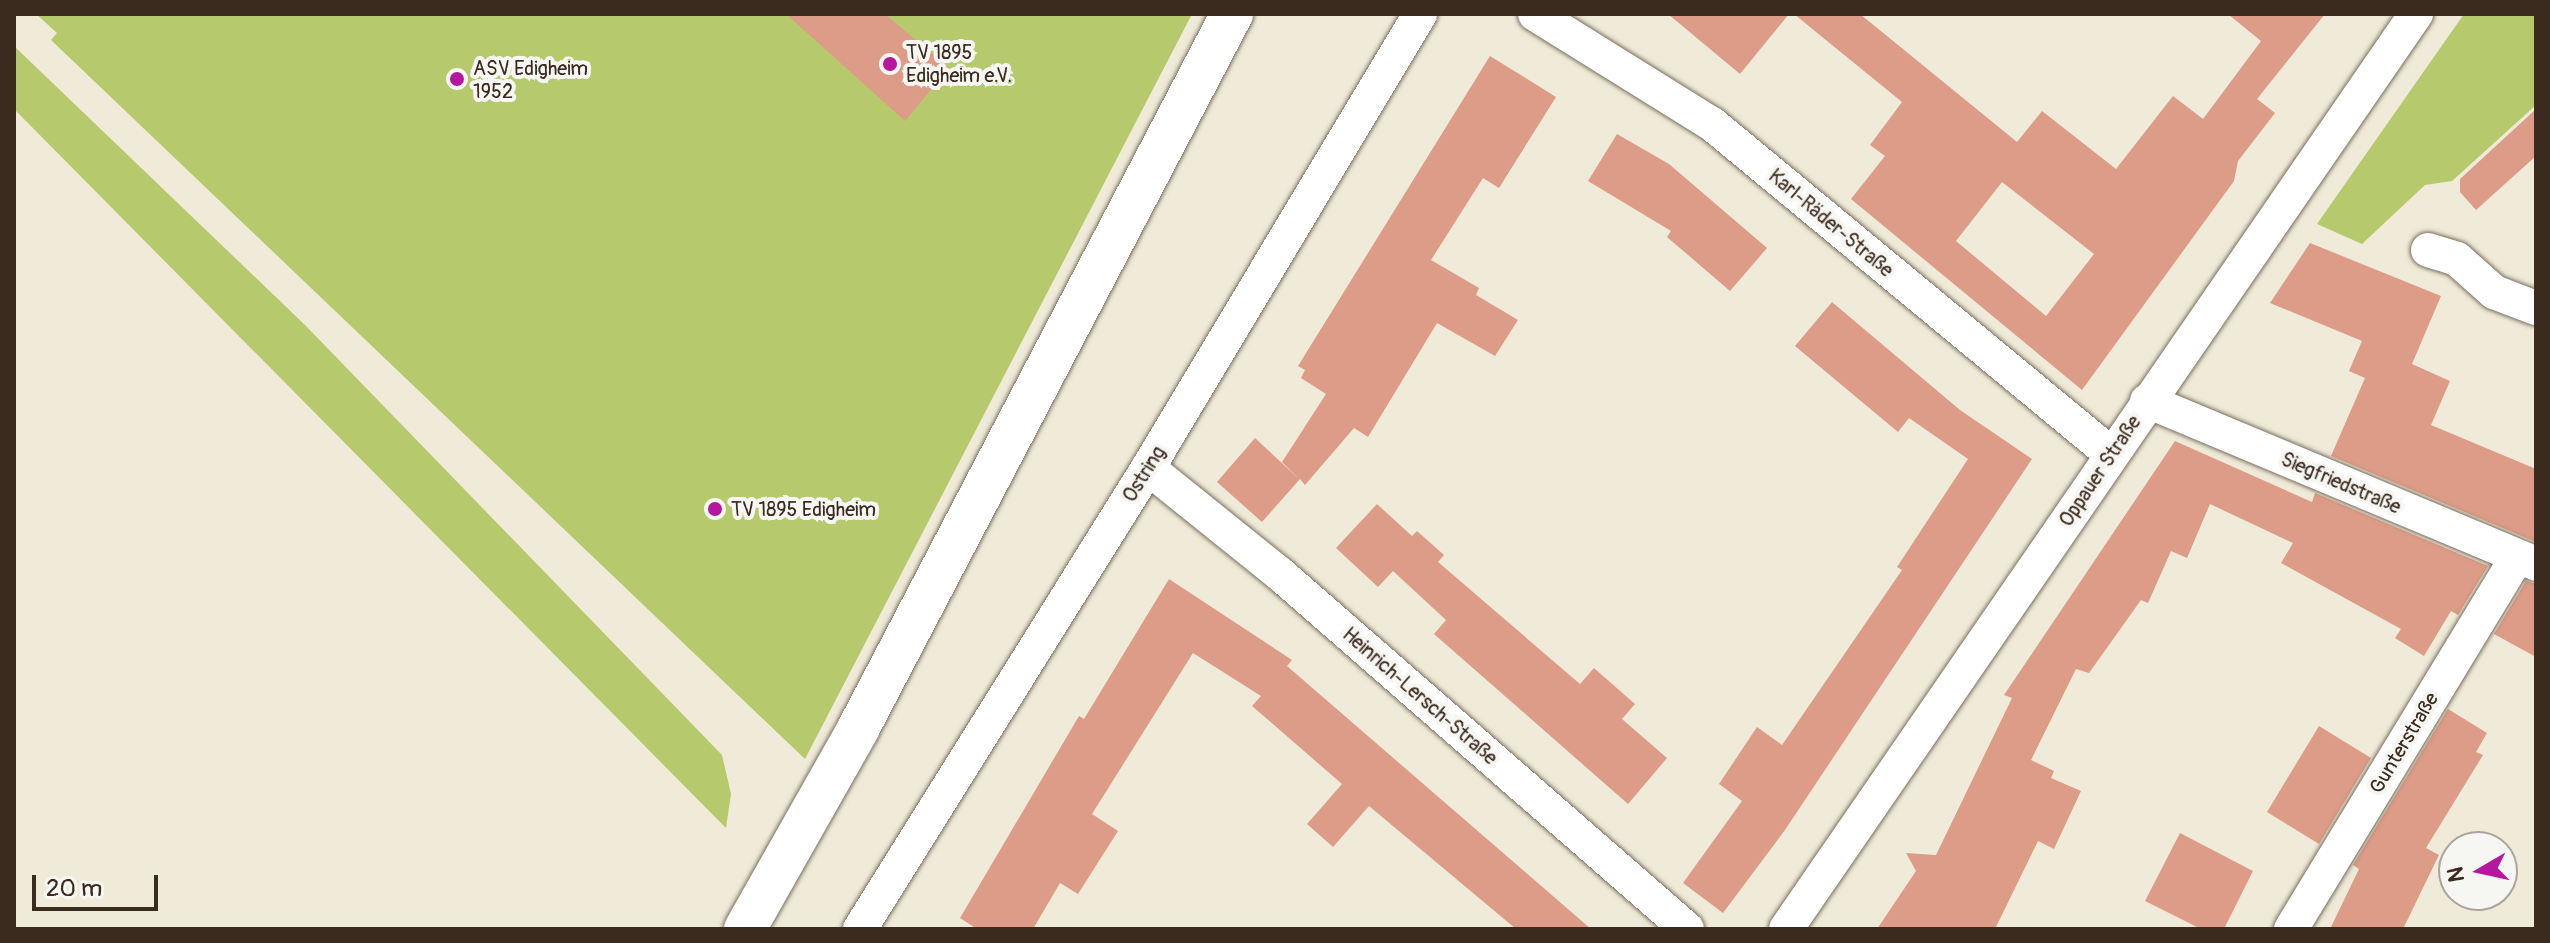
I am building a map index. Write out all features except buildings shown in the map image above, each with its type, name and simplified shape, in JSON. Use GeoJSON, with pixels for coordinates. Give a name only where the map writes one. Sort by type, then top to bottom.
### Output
{"type":"FeatureCollection","features":[{"type":"Feature","properties":{"kind":"street"},"geometry":{"type":"LineString","coordinates":[[745,929],[858,729],[1232,14]]}},
{"type":"Feature","properties":{"kind":"street","name":"Ostring"},"geometry":{"type":"LineString","coordinates":[[860,929],[1148,468],[1420,14]]}},
{"type":"Feature","properties":{"kind":"street","name":"Karl-Räder-Straße"},"geometry":{"type":"LineString","coordinates":[[1535,14],[1712,124],[2111,454]]}},
{"type":"Feature","properties":{"kind":"street","name":"Oppauer Straße"},"geometry":{"type":"LineString","coordinates":[[1786,929],[2416,14]]}},
{"type":"Feature","properties":{"kind":"street"},"geometry":{"type":"LineString","coordinates":[[2428,250],[2457,259],[2494,292],[2536,308]]}},
{"type":"Feature","properties":{"kind":"street","name":"Siegfriedstraße"},"geometry":{"type":"LineString","coordinates":[[2147,401],[2526,560]]}},
{"type":"Feature","properties":{"kind":"street","name":"Heinrich-Lersch-Straße"},"geometry":{"type":"LineString","coordinates":[[1148,468],[1280,574],[1687,929]]}},
{"type":"Feature","properties":{"kind":"street","name":"Gunterstraße"},"geometry":{"type":"LineString","coordinates":[[2291,929],[2526,560]]}},
{"type":"Feature","properties":{"kind":"green space","name":"TV 1895 Edigheim"},"geometry":{"type":"Polygon","coordinates":[[[36,14],[1192,14],[805,759],[51,40],[57,33],[36,14]]]}},
{"type":"Feature","properties":{"kind":"green space"},"geometry":{"type":"Polygon","coordinates":[[[2464,14],[2536,14],[2536,105],[2452,181],[2425,185],[2362,244],[2317,224],[2464,14]]]}},
{"type":"Feature","properties":{"kind":"green space"},"geometry":{"type":"Polygon","coordinates":[[[14,46],[305,325],[722,755],[731,794],[726,828],[14,109],[14,46]]]}},
{"type":"Feature","properties":{"kind":"place","name":"TV 1895 Edigheim e.V."},"geometry":{"type":"Point","coordinates":[890,64]}},
{"type":"Feature","properties":{"kind":"place","name":"ASV Edigheim 1952"},"geometry":{"type":"Point","coordinates":[457,79]}},
{"type":"Feature","properties":{"kind":"place","name":"TV 1895 Edigheim"},"geometry":{"type":"Point","coordinates":[715,509]}}]}
